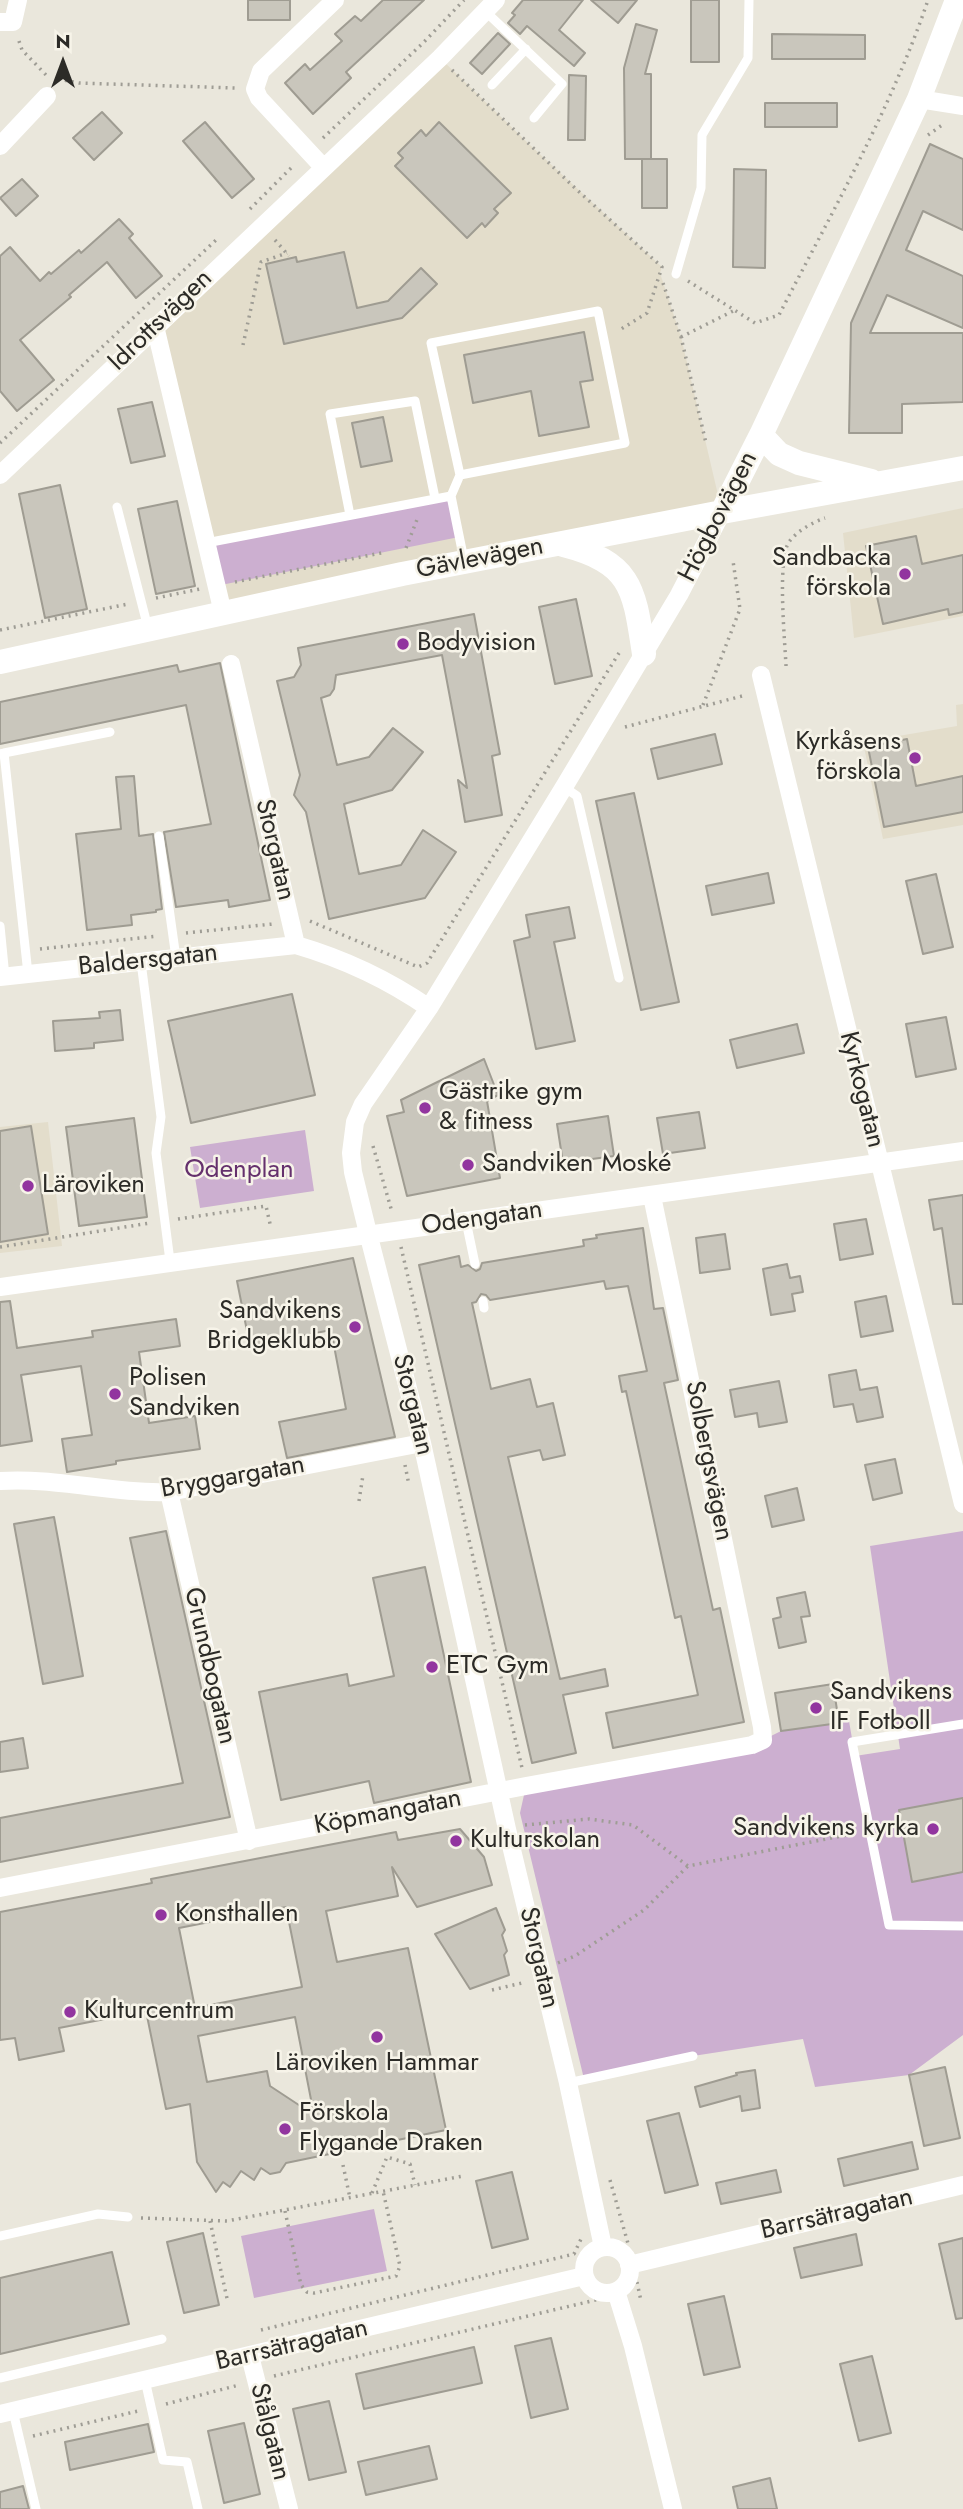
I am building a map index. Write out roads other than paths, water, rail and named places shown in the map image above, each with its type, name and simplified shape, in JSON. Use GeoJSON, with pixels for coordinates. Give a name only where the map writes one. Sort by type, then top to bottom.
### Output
{"type":"FeatureCollection","features":[{"type":"Feature","properties":{"kind":"main road","name":"Högbovägen"},"geometry":{"type":"LineString","coordinates":[[722,512],[919,99],[957,0]]}},
{"type":"Feature","properties":{"kind":"main road"},"geometry":{"type":"LineString","coordinates":[[761,435],[779,454],[799,463],[881,483]]}},
{"type":"Feature","properties":{"kind":"main road","name":"Gävlevägen"},"geometry":{"type":"LineString","coordinates":[[0,662],[464,562],[963,468]]}},
{"type":"Feature","properties":{"kind":"main road"},"geometry":{"type":"LineString","coordinates":[[558,544],[583,550],[601,559],[616,568],[627,581],[633,594],[632,653]]}},
{"type":"Feature","properties":{"kind":"street"},"geometry":{"type":"LineString","coordinates":[[7,22],[18,0]]}},
{"type":"Feature","properties":{"kind":"street"},"geometry":{"type":"LineString","coordinates":[[323,167],[259,98],[255,89],[261,71],[328,3]]}},
{"type":"Feature","properties":{"kind":"street","name":"Idrottsvägen"},"geometry":{"type":"LineString","coordinates":[[0,475],[440,58],[491,6]]}},
{"type":"Feature","properties":{"kind":"street"},"geometry":{"type":"LineString","coordinates":[[0,146],[47,96]]}},
{"type":"Feature","properties":{"kind":"street"},"geometry":{"type":"LineString","coordinates":[[919,99],[963,106]]}},
{"type":"Feature","properties":{"kind":"street"},"geometry":{"type":"LineString","coordinates":[[155,326],[223,613]]}},
{"type":"Feature","properties":{"kind":"street","name":"Högbovägen"},"geometry":{"type":"LineString","coordinates":[[429,1007],[564,787],[632,653],[679,594],[722,512]]}},
{"type":"Feature","properties":{"kind":"street","name":"Storgatan"},"geometry":{"type":"LineString","coordinates":[[231,664],[296,945]]}},
{"type":"Feature","properties":{"kind":"street","name":"Kyrkogatan"},"geometry":{"type":"LineString","coordinates":[[763,684],[963,1504]]}},
{"type":"Feature","properties":{"kind":"street"},"geometry":{"type":"LineString","coordinates":[[296,945],[366,970],[394,984],[429,1007]]}},
{"type":"Feature","properties":{"kind":"street","name":"Baldersgatan"},"geometry":{"type":"LineString","coordinates":[[3,977],[296,945]]}},
{"type":"Feature","properties":{"kind":"street","name":"Storgatan"},"geometry":{"type":"LineString","coordinates":[[429,1007],[367,1097],[355,1122],[351,1153],[353,1172],[422,1443],[603,2247]]}},
{"type":"Feature","properties":{"kind":"street","name":"Odengatan"},"geometry":{"type":"LineString","coordinates":[[0,1287],[275,1246],[963,1151]]}},
{"type":"Feature","properties":{"kind":"street","name":"Solbergsvägen"},"geometry":{"type":"LineString","coordinates":[[652,1196],[762,1727]]}},
{"type":"Feature","properties":{"kind":"street","name":"Bryggargatan"},"geometry":{"type":"LineString","coordinates":[[0,1481],[130,1492],[169,1492],[422,1443]]}},
{"type":"Feature","properties":{"kind":"street","name":"Grundbogatan"},"geometry":{"type":"LineString","coordinates":[[169,1492],[249,1841]]}},
{"type":"Feature","properties":{"kind":"street","name":"Köpmangatan"},"geometry":{"type":"LineString","coordinates":[[0,1888],[752,1745],[763,1740],[762,1727]]}},
{"type":"Feature","properties":{"kind":"street","name":"Barrsätragatan"},"geometry":{"type":"LineString","coordinates":[[629,2265],[963,2185]]}},
{"type":"Feature","properties":{"kind":"street"},"geometry":{"type":"LineString","coordinates":[[603,2247],[622,2253],[629,2265],[626,2283],[617,2293],[596,2291],[584,2276],[585,2261],[603,2247]]}},
{"type":"Feature","properties":{"kind":"street","name":"Barrsätragatan"},"geometry":{"type":"LineString","coordinates":[[6,2413],[584,2276]]}},
{"type":"Feature","properties":{"kind":"street"},"geometry":{"type":"LineString","coordinates":[[617,2293],[633,2346],[673,2509]]}},
{"type":"Feature","properties":{"kind":"street","name":"Stålgatan"},"geometry":{"type":"LineString","coordinates":[[250,2356],[289,2509]]}},
{"type":"Feature","properties":{"kind":"lane"},"geometry":{"type":"LineString","coordinates":[[676,274],[701,188],[702,135],[748,58],[749,0]]}},
{"type":"Feature","properties":{"kind":"lane"},"geometry":{"type":"LineString","coordinates":[[491,6],[526,49],[562,85],[534,118]]}},
{"type":"Feature","properties":{"kind":"lane"},"geometry":{"type":"LineString","coordinates":[[492,85],[526,49]]}},
{"type":"Feature","properties":{"kind":"lane"},"geometry":{"type":"LineString","coordinates":[[460,475],[625,443],[598,311],[431,343],[460,475],[451,496],[464,562]]}},
{"type":"Feature","properties":{"kind":"lane"},"geometry":{"type":"LineString","coordinates":[[350,515],[330,414],[415,401],[435,498]]}},
{"type":"Feature","properties":{"kind":"lane"},"geometry":{"type":"LineString","coordinates":[[206,543],[451,496]]}},
{"type":"Feature","properties":{"kind":"lane"},"geometry":{"type":"LineString","coordinates":[[117,507],[149,629]]}},
{"type":"Feature","properties":{"kind":"lane"},"geometry":{"type":"LineString","coordinates":[[28,974],[2,753],[110,732]]}},
{"type":"Feature","properties":{"kind":"lane"},"geometry":{"type":"LineString","coordinates":[[564,787],[578,796],[619,978]]}},
{"type":"Feature","properties":{"kind":"lane"},"geometry":{"type":"LineString","coordinates":[[159,836],[176,958]]}},
{"type":"Feature","properties":{"kind":"lane"},"geometry":{"type":"LineString","coordinates":[[0,926],[3,977]]}},
{"type":"Feature","properties":{"kind":"lane"},"geometry":{"type":"LineString","coordinates":[[141,962],[161,1117],[156,1153],[170,1261]]}},
{"type":"Feature","properties":{"kind":"lane"},"geometry":{"type":"LineString","coordinates":[[466,1221],[475,1264]]}},
{"type":"Feature","properties":{"kind":"lane"},"geometry":{"type":"LineString","coordinates":[[963,1724],[852,1742],[889,1925],[963,1926]]}},
{"type":"Feature","properties":{"kind":"lane"},"geometry":{"type":"LineString","coordinates":[[568,2083],[693,2056]]}},
{"type":"Feature","properties":{"kind":"lane"},"geometry":{"type":"LineString","coordinates":[[0,2236],[98,2214],[128,2217]]}},
{"type":"Feature","properties":{"kind":"lane"},"geometry":{"type":"LineString","coordinates":[[0,2378],[162,2339]]}},
{"type":"Feature","properties":{"kind":"lane"},"geometry":{"type":"LineString","coordinates":[[145,2380],[163,2460],[187,2462],[198,2509]]}},
{"type":"Feature","properties":{"kind":"lane"},"geometry":{"type":"LineString","coordinates":[[6,2413],[19,2439],[36,2509]]}},
{"type":"Feature","properties":{"kind":"place","name":"Sandbacka förskola"},"geometry":{"type":"Point","coordinates":[905,574]}},
{"type":"Feature","properties":{"kind":"place","name":"Bodyvision"},"geometry":{"type":"Point","coordinates":[403,644]}},
{"type":"Feature","properties":{"kind":"place","name":"Kyrkåsens förskola"},"geometry":{"type":"Point","coordinates":[915,758]}},
{"type":"Feature","properties":{"kind":"place","name":"Gästrike gym & fitness"},"geometry":{"type":"Point","coordinates":[425,1108]}},
{"type":"Feature","properties":{"kind":"place","name":"Sandviken Moské"},"geometry":{"type":"Point","coordinates":[468,1165]}},
{"type":"Feature","properties":{"kind":"place","name":"Läroviken"},"geometry":{"type":"Point","coordinates":[28,1186]}},
{"type":"Feature","properties":{"kind":"place","name":"Sandvikens Bridgeklubb"},"geometry":{"type":"Point","coordinates":[355,1327]}},
{"type":"Feature","properties":{"kind":"place","name":"Polisen Sandviken"},"geometry":{"type":"Point","coordinates":[115,1394]}},
{"type":"Feature","properties":{"kind":"place","name":"ETC Gym"},"geometry":{"type":"Point","coordinates":[432,1667]}},
{"type":"Feature","properties":{"kind":"place","name":"Sandvikens IF Fotboll"},"geometry":{"type":"Point","coordinates":[816,1708]}},
{"type":"Feature","properties":{"kind":"place","name":"Sandvikens kyrka"},"geometry":{"type":"Point","coordinates":[933,1829]}},
{"type":"Feature","properties":{"kind":"place","name":"Kulturskolan"},"geometry":{"type":"Point","coordinates":[456,1841]}},
{"type":"Feature","properties":{"kind":"place","name":"Konsthallen"},"geometry":{"type":"Point","coordinates":[161,1915]}},
{"type":"Feature","properties":{"kind":"place","name":"Kulturcentrum"},"geometry":{"type":"Point","coordinates":[70,2012]}},
{"type":"Feature","properties":{"kind":"place","name":"Läroviken Hammar"},"geometry":{"type":"Point","coordinates":[377,2037]}},
{"type":"Feature","properties":{"kind":"place","name":"Förskola Flygande Draken"},"geometry":{"type":"Point","coordinates":[285,2129]}},
{"type":"Feature","properties":{"kind":"park label","name":"Odenplan"},"geometry":{"type":"Point","coordinates":[239,1171]}}]}
